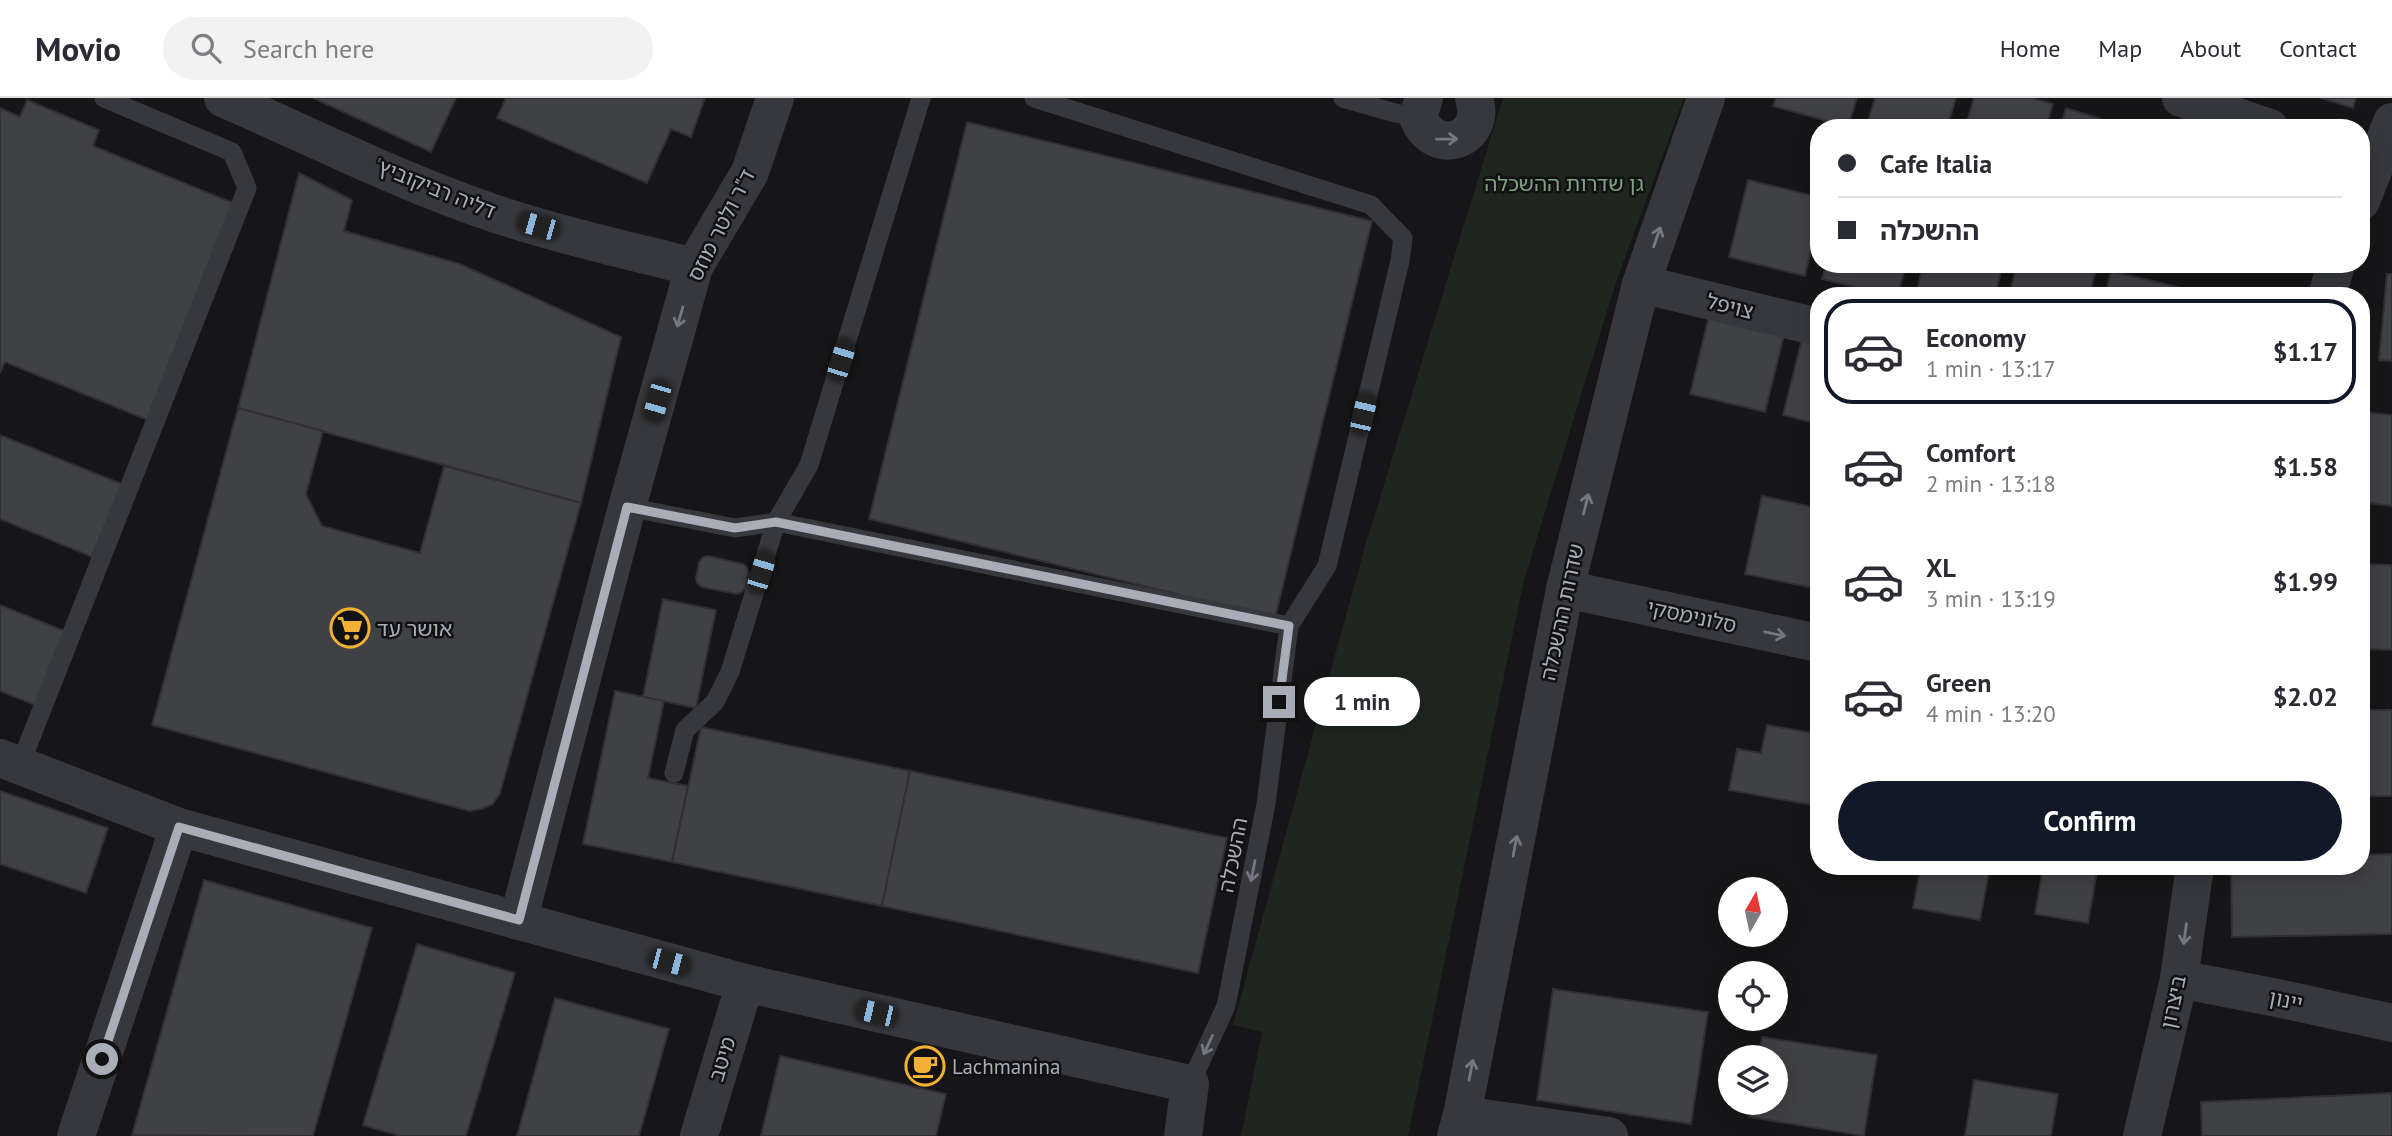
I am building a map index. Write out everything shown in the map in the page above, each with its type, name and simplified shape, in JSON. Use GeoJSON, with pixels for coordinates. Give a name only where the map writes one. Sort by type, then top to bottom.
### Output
{"type":"FeatureCollection","features":[{"type":"Feature","properties":{"kind":"street","name":"'דליה רביקוביץ"},"geometry":{"type":"LineString","coordinates":[[223,98],[435,191],[494,213],[694,267]]}},
{"type":"Feature","properties":{"kind":"street","name":"ד\"ר ולטר מוזס"},"geometry":{"type":"LineString","coordinates":[[519,920],[627,507],[694,267],[750,172],[775,98]]}},
{"type":"Feature","properties":{"kind":"street"},"geometry":{"type":"LineString","coordinates":[[1421,108],[1422,130],[1433,139],[1449,141],[1462,138],[1472,129],[1478,108],[1474,98]]}},
{"type":"Feature","properties":{"kind":"street","name":"שדרות ההשכלה"},"geometry":{"type":"LineString","coordinates":[[1459,1125],[1565,589],[1641,284],[1706,98]]}},
{"type":"Feature","properties":{"kind":"street"},"geometry":{"type":"LineString","coordinates":[[2181,98],[2243,119]]}},
{"type":"Feature","properties":{"kind":"street"},"geometry":{"type":"LineString","coordinates":[[2370,159],[2392,122]]}},
{"type":"Feature","properties":{"kind":"street","name":"צויפל"},"geometry":{"type":"LineString","coordinates":[[1641,284],[1810,325]]}},
{"type":"Feature","properties":{"kind":"street","name":"סלונימסקי"},"geometry":{"type":"LineString","coordinates":[[1565,589],[1810,641]]}},
{"type":"Feature","properties":{"kind":"street"},"geometry":{"type":"LineString","coordinates":[[10,762],[179,827],[745,983],[1190,1084],[1183,1136]]}},
{"type":"Feature","properties":{"kind":"street"},"geometry":{"type":"LineString","coordinates":[[76,1136],[179,827]]}},
{"type":"Feature","properties":{"kind":"street","name":"ביצרון"},"geometry":{"type":"LineString","coordinates":[[2142,1136],[2179,979],[2194,875]]}},
{"type":"Feature","properties":{"kind":"street","name":"יינון"},"geometry":{"type":"LineString","coordinates":[[2179,979],[2392,1023]]}},
{"type":"Feature","properties":{"kind":"street","name":"מיטב"},"geometry":{"type":"LineString","coordinates":[[699,1136],[745,983]]}},
{"type":"Feature","properties":{"kind":"street"},"geometry":{"type":"LineString","coordinates":[[1459,1125],[1609,1136]]}},
{"type":"Feature","properties":{"kind":"lane"},"geometry":{"type":"LineString","coordinates":[[10,762],[247,188],[232,152],[104,98]]}},
{"type":"Feature","properties":{"kind":"lane"},"geometry":{"type":"LineString","coordinates":[[674,773],[685,730],[715,702],[730,672],[776,522],[809,465],[921,98]]}},
{"type":"Feature","properties":{"kind":"lane"},"geometry":{"type":"LineString","coordinates":[[627,507],[735,528],[776,522],[1289,626],[1326,566],[1403,238],[1371,205],[1034,98]]}},
{"type":"Feature","properties":{"kind":"lane"},"geometry":{"type":"LineString","coordinates":[[1343,98],[1395,113],[1421,108]]}},
{"type":"Feature","properties":{"kind":"lane","name":"ההשכלה"},"geometry":{"type":"LineString","coordinates":[[1190,1084],[1226,1006],[1266,804],[1289,626]]}},
{"type":"Feature","properties":{"kind":"green space","name":"גן שדרות ההשכלה"},"geometry":{"type":"Polygon","coordinates":[[[1503,98],[1684,98],[1616,282],[1524,580],[1408,1136],[1241,1136],[1262,1032],[1233,1025],[1366,543],[1503,98]]]}},
{"type":"Feature","properties":{"kind":"building"},"geometry":{"type":"Polygon","coordinates":[[[313,98],[456,98],[431,152],[313,98]]]}},
{"type":"Feature","properties":{"kind":"building"},"geometry":{"type":"Polygon","coordinates":[[[506,98],[705,98],[691,137],[671,129],[647,183],[497,118],[506,98]]]}},
{"type":"Feature","properties":{"kind":"building"},"geometry":{"type":"Polygon","coordinates":[[[1776,98],[1857,98],[1850,119],[1819,119],[1773,106],[1776,98]]]}},
{"type":"Feature","properties":{"kind":"building"},"geometry":{"type":"Polygon","coordinates":[[[1875,98],[1956,98],[1950,119],[1869,119],[1875,98]]]}},
{"type":"Feature","properties":{"kind":"building"},"geometry":{"type":"Polygon","coordinates":[[[1974,98],[2032,98],[2053,104],[2049,119],[1968,119],[1974,98]]]}},
{"type":"Feature","properties":{"kind":"building"},"geometry":{"type":"Polygon","coordinates":[[[2321,98],[2356,98],[2353,108],[2321,98]]]}},
{"type":"Feature","properties":{"kind":"building"},"geometry":{"type":"Polygon","coordinates":[[[27,100],[99,130],[93,146],[238,205],[150,421],[5,362],[0,373],[0,108],[20,117],[27,100]]]}},
{"type":"Feature","properties":{"kind":"building"},"geometry":{"type":"Polygon","coordinates":[[[2066,108],[2101,119],[2063,119],[2066,108]]]}},
{"type":"Feature","properties":{"kind":"building"},"geometry":{"type":"Polygon","coordinates":[[[967,122],[1372,221],[1275,618],[869,519],[967,122]]]}},
{"type":"Feature","properties":{"kind":"building"},"geometry":{"type":"Polygon","coordinates":[[[299,173],[352,200],[344,231],[460,264],[621,337],[581,503],[238,408],[299,173]]]}},
{"type":"Feature","properties":{"kind":"building"},"geometry":{"type":"Polygon","coordinates":[[[1748,180],[1810,195],[1810,254],[1805,276],[1729,257],[1748,180]]]}},
{"type":"Feature","properties":{"kind":"building"},"geometry":{"type":"Polygon","coordinates":[[[1824,273],[1904,273],[1900,287],[1854,287],[1822,279],[1824,273]]]}},
{"type":"Feature","properties":{"kind":"building"},"geometry":{"type":"Polygon","coordinates":[[[1921,273],[2001,273],[1997,287],[1918,287],[1921,273]]]}},
{"type":"Feature","properties":{"kind":"building"},"geometry":{"type":"Polygon","coordinates":[[[2015,273],[2095,273],[2091,287],[2011,287],[2015,273]]]}},
{"type":"Feature","properties":{"kind":"building"},"geometry":{"type":"Polygon","coordinates":[[[2111,273],[2119,273],[2178,287],[2107,287],[2111,273]]]}},
{"type":"Feature","properties":{"kind":"building"},"geometry":{"type":"Polygon","coordinates":[[[2387,274],[2392,274],[2392,361],[2379,360],[2387,274]]]}},
{"type":"Feature","properties":{"kind":"building"},"geometry":{"type":"Polygon","coordinates":[[[1709,316],[1784,335],[1765,412],[1690,394],[1709,316]]]}},
{"type":"Feature","properties":{"kind":"building"},"geometry":{"type":"Polygon","coordinates":[[[1802,339],[1810,341],[1810,422],[1783,415],[1802,339]]]}},
{"type":"Feature","properties":{"kind":"building"},"geometry":{"type":"Polygon","coordinates":[[[238,408],[323,431],[306,494],[322,526],[420,553],[444,466],[581,503],[500,793],[493,804],[469,811],[152,725],[238,408]]]}},
{"type":"Feature","properties":{"kind":"building"},"geometry":{"type":"Polygon","coordinates":[[[2370,413],[2392,415],[2392,506],[2370,503],[2370,413]]]}},
{"type":"Feature","properties":{"kind":"building"},"geometry":{"type":"Polygon","coordinates":[[[0,435],[122,484],[92,557],[0,519],[0,435]]]}},
{"type":"Feature","properties":{"kind":"building"},"geometry":{"type":"Polygon","coordinates":[[[1762,496],[1810,506],[1810,587],[1745,574],[1762,496]]]}},
{"type":"Feature","properties":{"kind":"building"},"geometry":{"type":"Polygon","coordinates":[[[708,556],[747,567],[749,574],[742,592],[737,594],[702,587],[697,583],[699,562],[708,556]]]}},
{"type":"Feature","properties":{"kind":"building"},"geometry":{"type":"Polygon","coordinates":[[[2370,564],[2392,565],[2392,650],[2370,649],[2370,564]]]}},
{"type":"Feature","properties":{"kind":"building"},"geometry":{"type":"Polygon","coordinates":[[[663,599],[716,610],[696,708],[643,697],[663,599]]]}},
{"type":"Feature","properties":{"kind":"building"},"geometry":{"type":"Polygon","coordinates":[[[0,605],[67,632],[37,706],[0,691],[0,605]]]}},
{"type":"Feature","properties":{"kind":"building"},"geometry":{"type":"Polygon","coordinates":[[[615,691],[664,701],[648,778],[688,786],[672,862],[583,844],[615,691]]]}},
{"type":"Feature","properties":{"kind":"building"},"geometry":{"type":"Polygon","coordinates":[[[2370,710],[2392,710],[2392,796],[2370,796],[2370,710]]]}},
{"type":"Feature","properties":{"kind":"building"},"geometry":{"type":"Polygon","coordinates":[[[1767,725],[1810,733],[1810,805],[1729,790],[1737,749],[1761,753],[1767,725]]]}},
{"type":"Feature","properties":{"kind":"building"},"geometry":{"type":"Polygon","coordinates":[[[701,727],[910,771],[882,906],[672,862],[701,727]]]}},
{"type":"Feature","properties":{"kind":"building"},"geometry":{"type":"Polygon","coordinates":[[[910,771],[1227,838],[1198,973],[882,906],[910,771]]]}},
{"type":"Feature","properties":{"kind":"building"},"geometry":{"type":"Polygon","coordinates":[[[0,791],[108,828],[86,893],[0,864],[0,791]]]}},
{"type":"Feature","properties":{"kind":"building"},"geometry":{"type":"Polygon","coordinates":[[[2392,854],[2392,934],[2232,937],[2231,875],[2370,875],[2370,855],[2392,854]]]}},
{"type":"Feature","properties":{"kind":"building"},"geometry":{"type":"Polygon","coordinates":[[[1919,875],[1988,875],[1980,920],[1913,908],[1919,875]]]}},
{"type":"Feature","properties":{"kind":"building"},"geometry":{"type":"Polygon","coordinates":[[[2042,875],[2096,875],[2088,923],[2035,914],[2042,875]]]}},
{"type":"Feature","properties":{"kind":"building"},"geometry":{"type":"Polygon","coordinates":[[[204,880],[372,928],[313,1136],[132,1135],[204,880]]]}},
{"type":"Feature","properties":{"kind":"building"},"geometry":{"type":"Polygon","coordinates":[[[417,944],[515,973],[466,1136],[400,1136],[363,1125],[417,944]]]}},
{"type":"Feature","properties":{"kind":"building"},"geometry":{"type":"Polygon","coordinates":[[[1553,989],[1708,1012],[1691,1124],[1537,1100],[1553,989]]]}},
{"type":"Feature","properties":{"kind":"building"},"geometry":{"type":"Polygon","coordinates":[[[555,998],[669,1029],[639,1136],[517,1136],[555,998]]]}},
{"type":"Feature","properties":{"kind":"building"},"geometry":{"type":"Polygon","coordinates":[[[1762,1037],[1877,1055],[1864,1136],[1749,1117],[1788,1115],[1788,1045],[1760,1045],[1762,1037]]]}},
{"type":"Feature","properties":{"kind":"building"},"geometry":{"type":"Polygon","coordinates":[[[780,1056],[946,1094],[936,1136],[761,1136],[780,1056]]]}},
{"type":"Feature","properties":{"kind":"building"},"geometry":{"type":"Polygon","coordinates":[[[1974,1080],[2058,1094],[2051,1136],[1965,1136],[1974,1080]]]}},
{"type":"Feature","properties":{"kind":"building"},"geometry":{"type":"Polygon","coordinates":[[[2392,1093],[2392,1136],[2202,1136],[2201,1102],[2392,1093]]]}},
{"type":"Feature","properties":{"kind":"place","name":"אושר עד"},"geometry":{"type":"Point","coordinates":[350,628]}},
{"type":"Feature","properties":{"kind":"place","name":"Lachmanina"},"geometry":{"type":"Point","coordinates":[925,1066]}},
{"type":"Feature","properties":{"kind":"route"},"geometry":{"type":"LineString","coordinates":[[102,1059],[179,827],[519,920],[627,507],[735,528],[776,522],[1289,626],[1279,702]]}}]}
